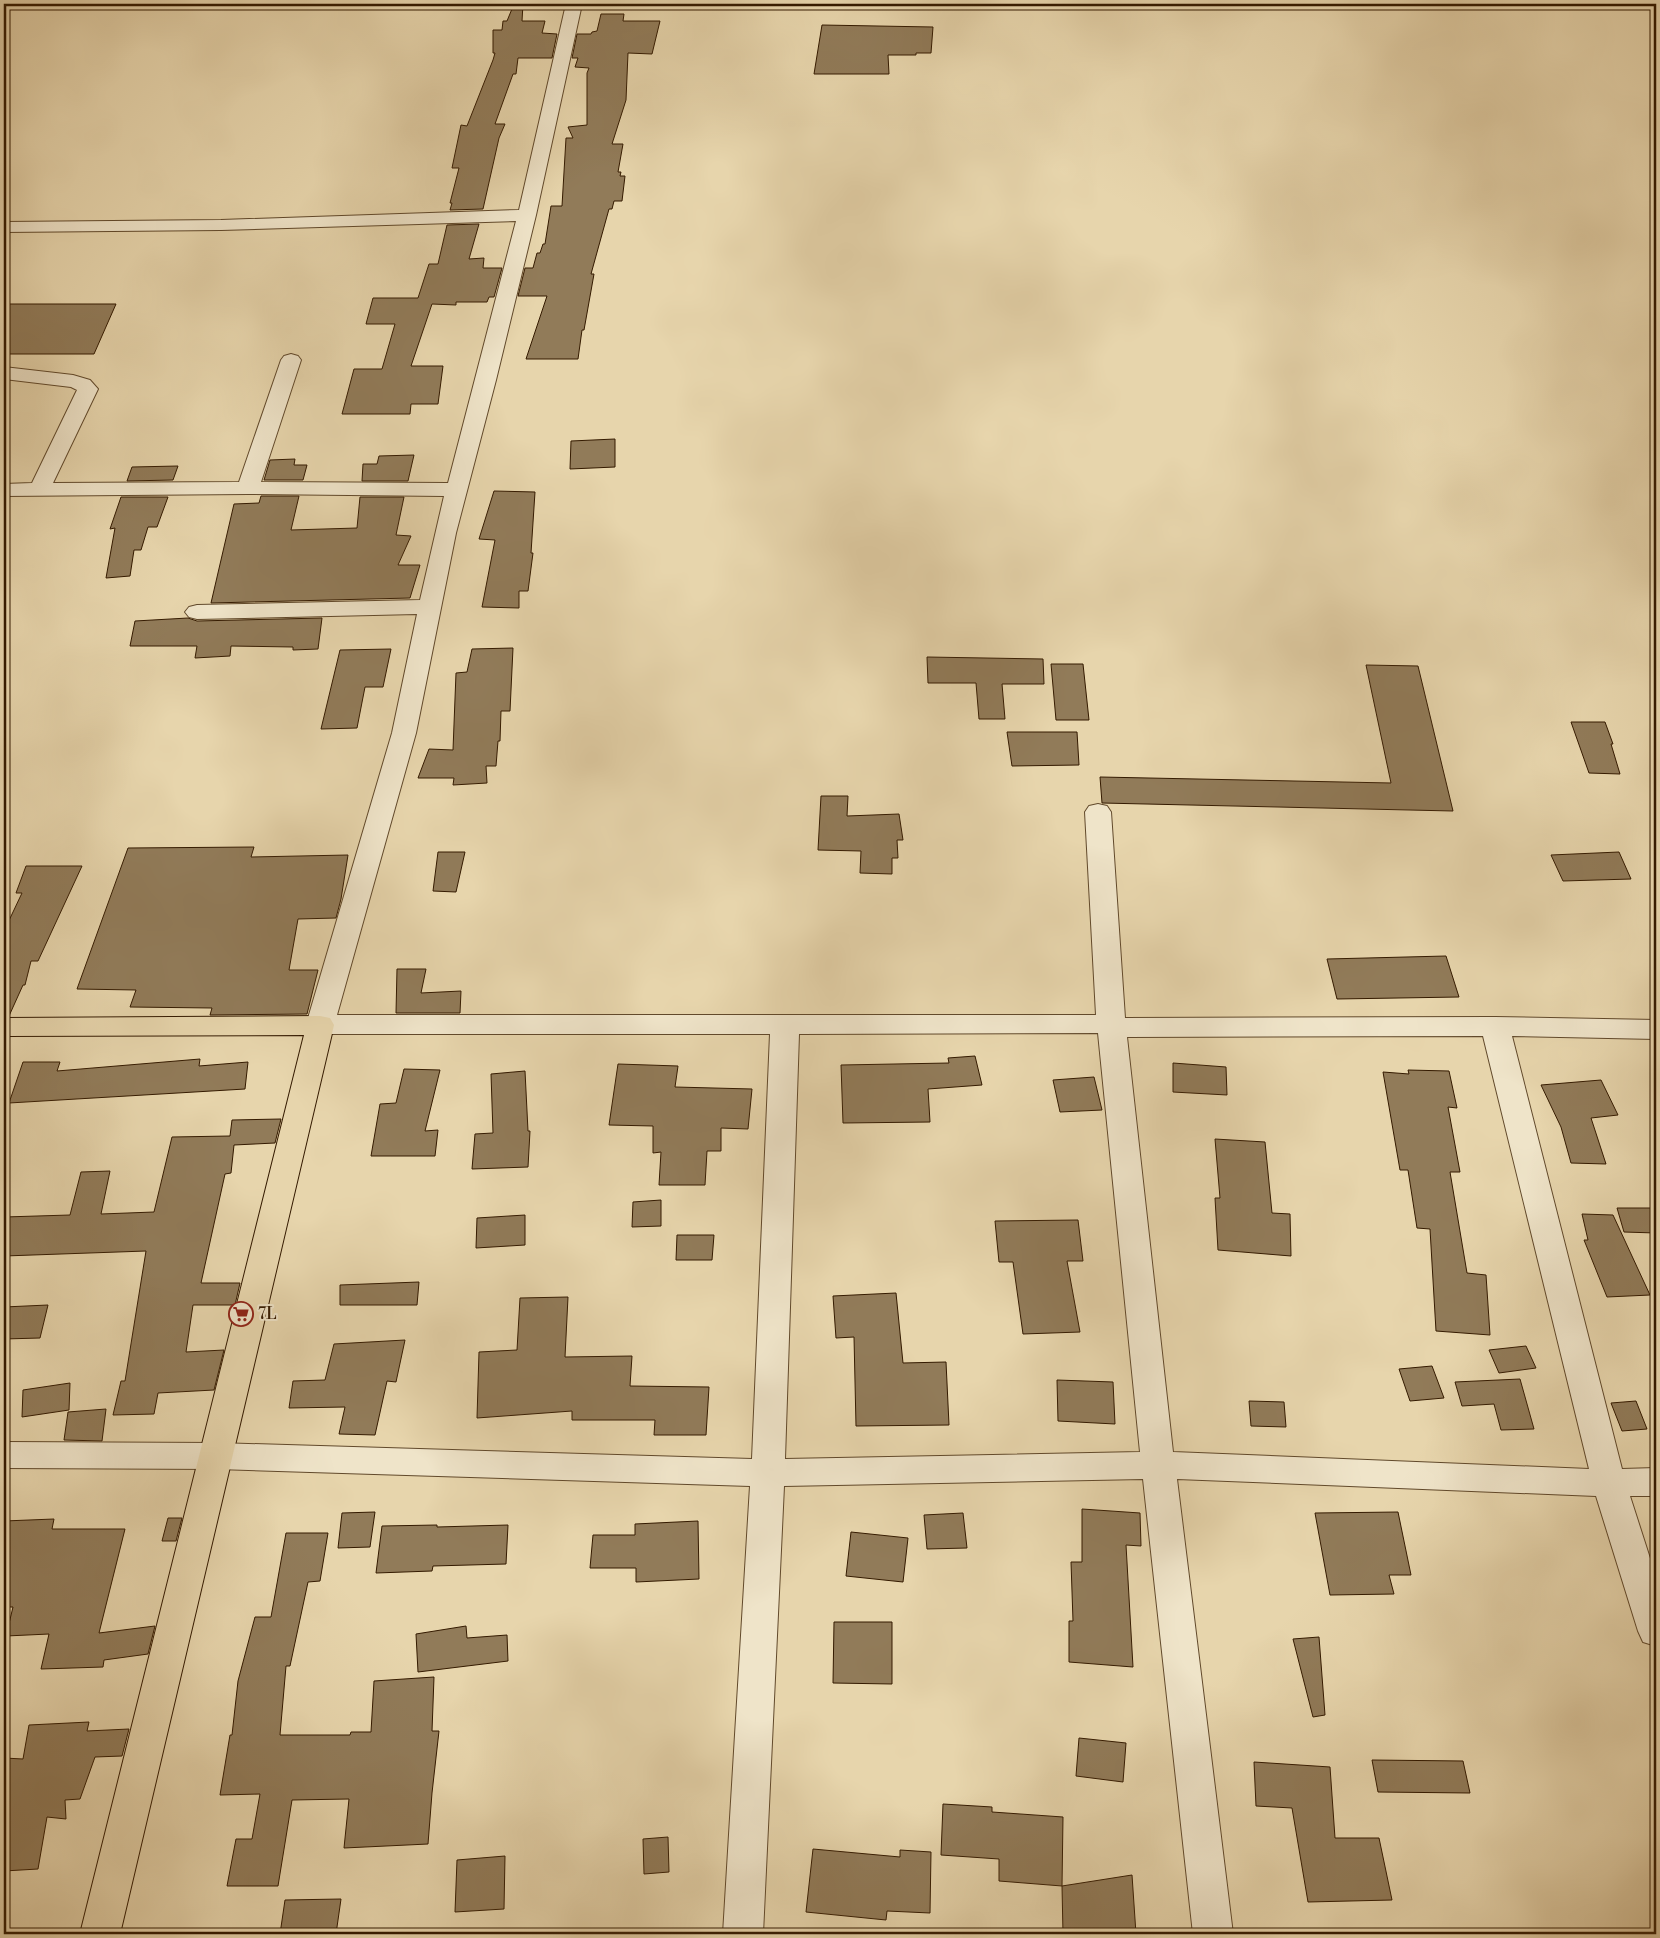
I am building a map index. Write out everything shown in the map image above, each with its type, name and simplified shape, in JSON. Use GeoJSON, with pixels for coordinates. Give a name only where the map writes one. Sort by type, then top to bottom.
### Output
{"type":"FeatureCollection","features":[{"type":"Feature","properties":{"kind":"main road"},"geometry":{"type":"LineString","coordinates":[[4,1027],[320,1025],[100,1934]]}},
{"type":"Feature","properties":{"kind":"street"},"geometry":{"type":"LineString","coordinates":[[574,4],[527,215],[486,380],[455,490],[404,733],[320,1025],[1495,1026],[1656,1029]]}},
{"type":"Feature","properties":{"kind":"street"},"geometry":{"type":"LineString","coordinates":[[4,227],[221,225],[527,215]]}},
{"type":"Feature","properties":{"kind":"street"},"geometry":{"type":"LineString","coordinates":[[248,488],[291,360]]}},
{"type":"Feature","properties":{"kind":"street"},"geometry":{"type":"LineString","coordinates":[[4,373],[73,381],[83,384],[88,389],[38,490]]}},
{"type":"Feature","properties":{"kind":"street"},"geometry":{"type":"LineString","coordinates":[[4,490],[248,488],[455,490]]}},
{"type":"Feature","properties":{"kind":"street"},"geometry":{"type":"LineString","coordinates":[[197,612],[430,607]]}},
{"type":"Feature","properties":{"kind":"street"},"geometry":{"type":"LineString","coordinates":[[1098,812],[1112,1026],[1158,1464],[1213,1934]]}},
{"type":"Feature","properties":{"kind":"street"},"geometry":{"type":"LineString","coordinates":[[743,1934],[768,1473],[785,1024]]}},
{"type":"Feature","properties":{"kind":"street"},"geometry":{"type":"LineString","coordinates":[[1495,1026],[1609,1483],[1656,1631]]}},
{"type":"Feature","properties":{"kind":"street"},"geometry":{"type":"LineString","coordinates":[[4,1455],[217,1456],[768,1473],[1158,1464],[1609,1483],[1656,1482]]}},
{"type":"Feature","properties":{"kind":"building"},"geometry":{"type":"Polygon","coordinates":[[[514,4],[523,4],[522,21],[545,21],[542,33],[557,34],[552,58],[518,58],[516,74],[513,74],[495,124],[505,124],[499,138],[483,209],[450,210],[459,168],[452,168],[461,125],[467,126],[493,60],[495,53],[493,53],[493,30],[502,30],[503,21],[507,21],[514,4]]]}},
{"type":"Feature","properties":{"kind":"building"},"geometry":{"type":"Polygon","coordinates":[[[601,14],[624,14],[623,21],[660,21],[652,54],[628,53],[626,100],[612,144],[623,144],[618,172],[621,172],[620,176],[625,176],[622,201],[614,201],[612,209],[609,209],[591,274],[594,274],[578,359],[526,359],[547,296],[518,296],[525,268],[533,268],[537,253],[540,253],[543,244],[545,244],[551,206],[562,206],[566,138],[573,138],[568,127],[587,125],[587,73],[589,68],[575,67],[578,58],[572,58],[577,34],[591,34],[597,31],[601,14]]]}},
{"type":"Feature","properties":{"kind":"building"},"geometry":{"type":"Polygon","coordinates":[[[822,25],[933,27],[931,53],[888,55],[889,74],[814,74],[822,25]]]}},
{"type":"Feature","properties":{"kind":"building"},"geometry":{"type":"Polygon","coordinates":[[[479,224],[469,259],[484,258],[483,268],[502,268],[494,297],[489,297],[487,302],[456,302],[456,305],[432,304],[411,366],[443,366],[438,404],[411,404],[410,414],[342,414],[354,369],[382,369],[395,324],[366,324],[373,298],[418,298],[429,264],[438,264],[447,225],[479,224]]]}},
{"type":"Feature","properties":{"kind":"building"},"geometry":{"type":"Polygon","coordinates":[[[4,304],[116,304],[94,354],[4,354],[4,304]]]}},
{"type":"Feature","properties":{"kind":"building"},"geometry":{"type":"Polygon","coordinates":[[[615,439],[615,467],[570,469],[571,441],[615,439]]]}},
{"type":"Feature","properties":{"kind":"building"},"geometry":{"type":"Polygon","coordinates":[[[414,455],[408,481],[362,481],[363,464],[377,464],[379,456],[414,455]]]}},
{"type":"Feature","properties":{"kind":"building"},"geometry":{"type":"Polygon","coordinates":[[[295,459],[294,465],[307,465],[303,480],[264,480],[270,460],[295,459]]]}},
{"type":"Feature","properties":{"kind":"building"},"geometry":{"type":"Polygon","coordinates":[[[178,466],[173,480],[127,481],[132,467],[178,466]]]}},
{"type":"Feature","properties":{"kind":"building"},"geometry":{"type":"Polygon","coordinates":[[[494,491],[535,492],[531,553],[533,553],[528,591],[519,591],[519,608],[482,607],[495,540],[479,539],[494,491]]]}},
{"type":"Feature","properties":{"kind":"building"},"geometry":{"type":"Polygon","coordinates":[[[261,496],[299,496],[291,530],[357,528],[360,497],[404,497],[396,535],[411,536],[398,565],[420,565],[410,598],[211,603],[234,504],[259,503],[261,496]]]}},
{"type":"Feature","properties":{"kind":"building"},"geometry":{"type":"Polygon","coordinates":[[[121,497],[168,497],[157,527],[148,527],[141,550],[134,550],[130,576],[106,578],[115,528],[110,529],[121,497]]]}},
{"type":"Feature","properties":{"kind":"building"},"geometry":{"type":"Polygon","coordinates":[[[188,618],[197,621],[322,618],[318,649],[293,650],[293,647],[231,646],[230,656],[195,658],[197,646],[130,646],[135,621],[188,618]]]}},
{"type":"Feature","properties":{"kind":"building"},"geometry":{"type":"Polygon","coordinates":[[[513,648],[510,711],[501,711],[500,741],[498,741],[496,766],[486,766],[487,783],[453,785],[454,778],[418,778],[429,749],[453,750],[456,673],[467,672],[472,649],[513,648]]]}},
{"type":"Feature","properties":{"kind":"building"},"geometry":{"type":"Polygon","coordinates":[[[391,649],[383,687],[365,687],[357,728],[321,729],[340,650],[391,649]]]}},
{"type":"Feature","properties":{"kind":"building"},"geometry":{"type":"Polygon","coordinates":[[[927,657],[1043,659],[1044,684],[1002,684],[1005,719],[979,719],[976,683],[928,683],[927,657]]]}},
{"type":"Feature","properties":{"kind":"building"},"geometry":{"type":"Polygon","coordinates":[[[1051,664],[1083,664],[1089,720],[1056,720],[1051,664]]]}},
{"type":"Feature","properties":{"kind":"building"},"geometry":{"type":"Polygon","coordinates":[[[1366,665],[1418,666],[1453,811],[1102,803],[1100,777],[1391,783],[1366,665]]]}},
{"type":"Feature","properties":{"kind":"building"},"geometry":{"type":"Polygon","coordinates":[[[1571,722],[1605,722],[1613,744],[1611,744],[1620,774],[1589,773],[1571,722]]]}},
{"type":"Feature","properties":{"kind":"building"},"geometry":{"type":"Polygon","coordinates":[[[1007,732],[1077,732],[1079,765],[1012,766],[1007,732]]]}},
{"type":"Feature","properties":{"kind":"building"},"geometry":{"type":"Polygon","coordinates":[[[821,796],[848,796],[847,816],[899,814],[903,840],[897,840],[898,858],[892,858],[892,874],[860,873],[861,851],[818,850],[821,796]]]}},
{"type":"Feature","properties":{"kind":"building"},"geometry":{"type":"Polygon","coordinates":[[[254,847],[251,857],[348,855],[336,918],[298,919],[289,970],[318,970],[307,1014],[210,1015],[212,1008],[130,1007],[136,990],[77,989],[128,848],[254,847]]]}},
{"type":"Feature","properties":{"kind":"building"},"geometry":{"type":"Polygon","coordinates":[[[438,852],[465,852],[456,892],[433,891],[438,852]]]}},
{"type":"Feature","properties":{"kind":"building"},"geometry":{"type":"Polygon","coordinates":[[[1619,852],[1631,879],[1563,881],[1551,855],[1619,852]]]}},
{"type":"Feature","properties":{"kind":"building"},"geometry":{"type":"Polygon","coordinates":[[[26,866],[82,866],[38,961],[31,961],[25,985],[23,985],[9,1016],[4,1016],[4,931],[22,893],[16,893],[26,866]]]}},
{"type":"Feature","properties":{"kind":"building"},"geometry":{"type":"Polygon","coordinates":[[[1446,956],[1459,997],[1337,999],[1327,959],[1446,956]]]}},
{"type":"Feature","properties":{"kind":"building"},"geometry":{"type":"Polygon","coordinates":[[[397,969],[426,969],[421,993],[461,991],[460,1013],[396,1013],[397,969]]]}},
{"type":"Feature","properties":{"kind":"building"},"geometry":{"type":"Polygon","coordinates":[[[975,1056],[982,1085],[928,1089],[930,1122],[843,1123],[841,1065],[949,1063],[948,1058],[975,1056]]]}},
{"type":"Feature","properties":{"kind":"building"},"geometry":{"type":"Polygon","coordinates":[[[200,1059],[199,1066],[248,1062],[245,1089],[9,1103],[23,1062],[60,1062],[57,1071],[200,1059]]]}},
{"type":"Feature","properties":{"kind":"building"},"geometry":{"type":"Polygon","coordinates":[[[1173,1063],[1226,1067],[1227,1095],[1173,1092],[1173,1063]]]}},
{"type":"Feature","properties":{"kind":"building"},"geometry":{"type":"Polygon","coordinates":[[[618,1064],[678,1066],[675,1087],[752,1089],[748,1129],[721,1128],[721,1151],[707,1151],[705,1185],[659,1185],[661,1152],[653,1153],[653,1126],[609,1125],[618,1064]]]}},
{"type":"Feature","properties":{"kind":"building"},"geometry":{"type":"Polygon","coordinates":[[[404,1069],[440,1070],[425,1131],[438,1130],[435,1156],[371,1156],[380,1104],[396,1103],[404,1069]]]}},
{"type":"Feature","properties":{"kind":"building"},"geometry":{"type":"Polygon","coordinates":[[[1408,1070],[1449,1071],[1457,1108],[1448,1107],[1460,1172],[1450,1172],[1467,1273],[1486,1275],[1490,1335],[1436,1331],[1430,1229],[1417,1228],[1408,1170],[1400,1170],[1383,1072],[1409,1074],[1408,1070]]]}},
{"type":"Feature","properties":{"kind":"building"},"geometry":{"type":"Polygon","coordinates":[[[525,1071],[528,1131],[530,1131],[528,1167],[472,1169],[475,1134],[493,1133],[491,1074],[525,1071]]]}},
{"type":"Feature","properties":{"kind":"building"},"geometry":{"type":"Polygon","coordinates":[[[1094,1077],[1102,1110],[1060,1112],[1053,1080],[1094,1077]]]}},
{"type":"Feature","properties":{"kind":"building"},"geometry":{"type":"Polygon","coordinates":[[[1601,1080],[1618,1115],[1591,1118],[1606,1164],[1571,1163],[1561,1127],[1541,1085],[1601,1080]]]}},
{"type":"Feature","properties":{"kind":"building"},"geometry":{"type":"Polygon","coordinates":[[[281,1119],[275,1143],[234,1145],[231,1173],[225,1174],[201,1283],[240,1283],[235,1305],[193,1305],[186,1352],[224,1350],[214,1390],[158,1393],[154,1414],[113,1415],[121,1381],[125,1381],[146,1251],[4,1256],[4,1217],[70,1215],[81,1172],[110,1171],[101,1214],[154,1212],[172,1137],[230,1136],[232,1120],[281,1119]]]}},
{"type":"Feature","properties":{"kind":"building"},"geometry":{"type":"Polygon","coordinates":[[[1215,1139],[1265,1142],[1272,1213],[1290,1214],[1291,1256],[1218,1250],[1215,1198],[1220,1198],[1215,1139]]]}},
{"type":"Feature","properties":{"kind":"building"},"geometry":{"type":"Polygon","coordinates":[[[661,1200],[661,1226],[632,1227],[633,1202],[661,1200]]]}},
{"type":"Feature","properties":{"kind":"building"},"geometry":{"type":"Polygon","coordinates":[[[1617,1208],[1656,1208],[1656,1233],[1624,1232],[1617,1208]]]}},
{"type":"Feature","properties":{"kind":"building"},"geometry":{"type":"Polygon","coordinates":[[[1582,1214],[1613,1215],[1650,1295],[1607,1297],[1584,1240],[1588,1240],[1582,1214]]]}},
{"type":"Feature","properties":{"kind":"building"},"geometry":{"type":"Polygon","coordinates":[[[525,1215],[525,1245],[476,1248],[477,1218],[525,1215]]]}},
{"type":"Feature","properties":{"kind":"building"},"geometry":{"type":"Polygon","coordinates":[[[1078,1220],[1083,1261],[1067,1261],[1080,1332],[1023,1334],[1013,1262],[999,1262],[995,1221],[1078,1220]]]}},
{"type":"Feature","properties":{"kind":"building"},"geometry":{"type":"Polygon","coordinates":[[[677,1235],[714,1235],[712,1260],[676,1260],[677,1235]]]}},
{"type":"Feature","properties":{"kind":"building"},"geometry":{"type":"Polygon","coordinates":[[[419,1282],[417,1305],[340,1305],[340,1285],[419,1282]]]}},
{"type":"Feature","properties":{"kind":"building"},"geometry":{"type":"Polygon","coordinates":[[[896,1293],[903,1363],[946,1362],[949,1425],[856,1426],[854,1337],[836,1338],[833,1296],[896,1293]]]}},
{"type":"Feature","properties":{"kind":"building"},"geometry":{"type":"Polygon","coordinates":[[[568,1297],[565,1357],[632,1356],[630,1386],[709,1387],[706,1435],[654,1435],[655,1420],[572,1420],[572,1411],[477,1418],[479,1352],[517,1350],[520,1298],[568,1297]]]}},
{"type":"Feature","properties":{"kind":"building"},"geometry":{"type":"Polygon","coordinates":[[[48,1305],[40,1338],[4,1339],[4,1307],[48,1305]]]}},
{"type":"Feature","properties":{"kind":"building"},"geometry":{"type":"Polygon","coordinates":[[[405,1340],[396,1382],[387,1381],[375,1435],[339,1434],[345,1407],[289,1408],[293,1381],[325,1380],[334,1344],[405,1340]]]}},
{"type":"Feature","properties":{"kind":"building"},"geometry":{"type":"Polygon","coordinates":[[[1526,1346],[1536,1368],[1499,1373],[1489,1350],[1526,1346]]]}},
{"type":"Feature","properties":{"kind":"building"},"geometry":{"type":"Polygon","coordinates":[[[1432,1366],[1444,1398],[1410,1401],[1399,1369],[1432,1366]]]}},
{"type":"Feature","properties":{"kind":"building"},"geometry":{"type":"Polygon","coordinates":[[[1520,1379],[1534,1429],[1501,1430],[1494,1404],[1462,1406],[1455,1382],[1520,1379]]]}},
{"type":"Feature","properties":{"kind":"building"},"geometry":{"type":"Polygon","coordinates":[[[1057,1380],[1113,1382],[1115,1424],[1058,1421],[1057,1380]]]}},
{"type":"Feature","properties":{"kind":"building"},"geometry":{"type":"Polygon","coordinates":[[[70,1383],[69,1410],[22,1417],[23,1390],[70,1383]]]}},
{"type":"Feature","properties":{"kind":"building"},"geometry":{"type":"Polygon","coordinates":[[[1249,1401],[1284,1402],[1286,1427],[1251,1426],[1249,1401]]]}},
{"type":"Feature","properties":{"kind":"building"},"geometry":{"type":"Polygon","coordinates":[[[1636,1401],[1647,1429],[1622,1431],[1611,1403],[1636,1401]]]}},
{"type":"Feature","properties":{"kind":"building"},"geometry":{"type":"Polygon","coordinates":[[[106,1409],[102,1441],[64,1440],[68,1412],[106,1409]]]}},
{"type":"Feature","properties":{"kind":"building"},"geometry":{"type":"Polygon","coordinates":[[[1082,1509],[1140,1513],[1141,1546],[1126,1545],[1133,1667],[1069,1662],[1069,1621],[1073,1621],[1071,1562],[1082,1562],[1082,1509]]]}},
{"type":"Feature","properties":{"kind":"building"},"geometry":{"type":"Polygon","coordinates":[[[375,1512],[370,1547],[338,1548],[342,1513],[375,1512]]]}},
{"type":"Feature","properties":{"kind":"building"},"geometry":{"type":"Polygon","coordinates":[[[1398,1512],[1411,1575],[1389,1575],[1394,1594],[1330,1595],[1315,1513],[1398,1512]]]}},
{"type":"Feature","properties":{"kind":"building"},"geometry":{"type":"Polygon","coordinates":[[[963,1513],[967,1548],[927,1549],[924,1515],[963,1513]]]}},
{"type":"Feature","properties":{"kind":"building"},"geometry":{"type":"Polygon","coordinates":[[[168,1518],[182,1518],[176,1541],[162,1541],[168,1518]]]}},
{"type":"Feature","properties":{"kind":"building"},"geometry":{"type":"Polygon","coordinates":[[[54,1519],[52,1529],[125,1529],[99,1633],[155,1626],[148,1654],[104,1660],[103,1667],[41,1669],[49,1634],[6,1636],[13,1607],[4,1607],[4,1521],[54,1519]]]}},
{"type":"Feature","properties":{"kind":"building"},"geometry":{"type":"Polygon","coordinates":[[[698,1521],[699,1579],[636,1582],[636,1568],[590,1568],[593,1535],[635,1535],[635,1524],[698,1521]]]}},
{"type":"Feature","properties":{"kind":"building"},"geometry":{"type":"Polygon","coordinates":[[[437,1525],[437,1527],[508,1525],[506,1564],[433,1566],[432,1571],[376,1573],[382,1526],[437,1525]]]}},
{"type":"Feature","properties":{"kind":"building"},"geometry":{"type":"Polygon","coordinates":[[[851,1532],[908,1538],[903,1582],[846,1576],[851,1532]]]}},
{"type":"Feature","properties":{"kind":"building"},"geometry":{"type":"Polygon","coordinates":[[[286,1533],[328,1533],[320,1581],[308,1582],[290,1666],[286,1666],[280,1735],[350,1735],[351,1732],[371,1732],[374,1681],[434,1677],[432,1731],[439,1731],[428,1844],[344,1848],[349,1799],[292,1800],[278,1886],[227,1886],[236,1839],[252,1839],[260,1794],[220,1795],[230,1735],[232,1735],[238,1681],[255,1617],[271,1617],[286,1533]]]}},
{"type":"Feature","properties":{"kind":"building"},"geometry":{"type":"Polygon","coordinates":[[[834,1622],[892,1622],[892,1684],[833,1683],[834,1622]]]}},
{"type":"Feature","properties":{"kind":"building"},"geometry":{"type":"Polygon","coordinates":[[[466,1626],[467,1638],[507,1635],[508,1661],[418,1672],[416,1634],[466,1626]]]}},
{"type":"Feature","properties":{"kind":"building"},"geometry":{"type":"Polygon","coordinates":[[[1319,1637],[1325,1715],[1313,1717],[1293,1639],[1319,1637]]]}},
{"type":"Feature","properties":{"kind":"building"},"geometry":{"type":"Polygon","coordinates":[[[89,1722],[87,1731],[129,1729],[122,1756],[95,1757],[80,1799],[65,1800],[66,1819],[47,1817],[38,1869],[4,1871],[4,1758],[23,1759],[29,1725],[89,1722]]]}},
{"type":"Feature","properties":{"kind":"building"},"geometry":{"type":"Polygon","coordinates":[[[1079,1738],[1126,1743],[1123,1782],[1076,1776],[1079,1738]]]}},
{"type":"Feature","properties":{"kind":"building"},"geometry":{"type":"Polygon","coordinates":[[[1372,1760],[1463,1761],[1470,1793],[1378,1792],[1372,1760]]]}},
{"type":"Feature","properties":{"kind":"building"},"geometry":{"type":"Polygon","coordinates":[[[1254,1762],[1330,1767],[1335,1838],[1379,1838],[1392,1900],[1308,1902],[1292,1808],[1256,1806],[1254,1762]]]}},
{"type":"Feature","properties":{"kind":"building"},"geometry":{"type":"Polygon","coordinates":[[[943,1804],[992,1807],[992,1812],[1063,1817],[1062,1886],[999,1881],[999,1859],[941,1855],[943,1804]]]}},
{"type":"Feature","properties":{"kind":"building"},"geometry":{"type":"Polygon","coordinates":[[[668,1837],[669,1872],[644,1874],[643,1839],[668,1837]]]}},
{"type":"Feature","properties":{"kind":"building"},"geometry":{"type":"Polygon","coordinates":[[[813,1849],[900,1857],[900,1850],[931,1852],[930,1913],[887,1911],[886,1920],[806,1912],[813,1849]]]}},
{"type":"Feature","properties":{"kind":"building"},"geometry":{"type":"Polygon","coordinates":[[[505,1856],[504,1909],[455,1912],[457,1860],[505,1856]]]}},
{"type":"Feature","properties":{"kind":"building"},"geometry":{"type":"Polygon","coordinates":[[[1132,1875],[1136,1934],[1063,1934],[1062,1886],[1132,1875]]]}},
{"type":"Feature","properties":{"kind":"building"},"geometry":{"type":"Polygon","coordinates":[[[341,1899],[336,1934],[280,1934],[285,1900],[341,1899]]]}},
{"type":"Feature","properties":{"kind":"place","name":"7L"},"geometry":{"type":"Point","coordinates":[241,1314]}}]}
